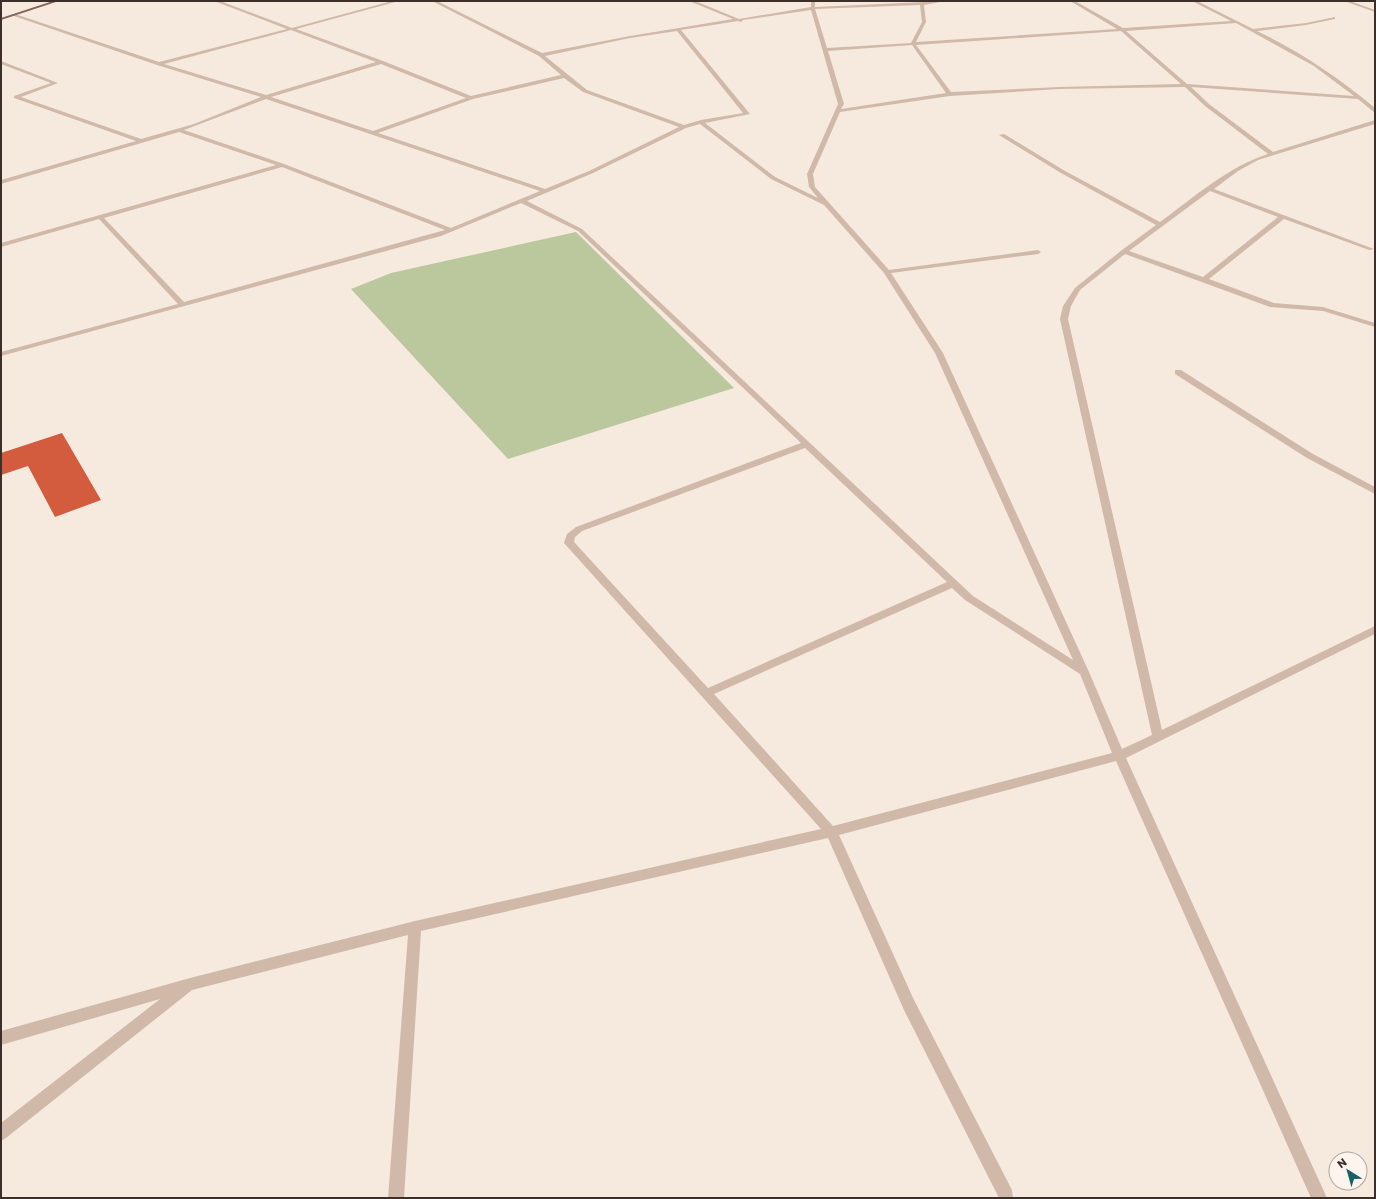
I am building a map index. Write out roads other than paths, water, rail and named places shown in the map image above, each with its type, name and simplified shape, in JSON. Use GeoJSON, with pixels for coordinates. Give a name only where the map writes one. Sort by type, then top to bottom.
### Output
{"type":"FeatureCollection","features":[{"type":"Feature","properties":{"kind":"main road"},"geometry":{"type":"LineString","coordinates":[[1,14],[43,1]]}},
{"type":"Feature","properties":{"kind":"main road"},"geometry":{"type":"LineString","coordinates":[[1,18],[57,1]]}},
{"type":"Feature","properties":{"kind":"street"},"geometry":{"type":"LineString","coordinates":[[216,1],[293,28],[471,98]]}},
{"type":"Feature","properties":{"kind":"street"},"geometry":{"type":"LineString","coordinates":[[158,64],[397,1]]}},
{"type":"Feature","properties":{"kind":"street"},"geometry":{"type":"LineString","coordinates":[[434,1],[541,55],[585,91],[684,127]]}},
{"type":"Feature","properties":{"kind":"street"},"geometry":{"type":"LineString","coordinates":[[691,1],[742,21]]}},
{"type":"Feature","properties":{"kind":"street"},"geometry":{"type":"LineString","coordinates":[[541,55],[630,37],[742,21],[813,5],[893,3],[922,4],[944,1]]}},
{"type":"Feature","properties":{"kind":"street"},"geometry":{"type":"LineString","coordinates":[[1072,1],[1121,29],[1207,105],[1272,154]]}},
{"type":"Feature","properties":{"kind":"street"},"geometry":{"type":"LineString","coordinates":[[1194,1],[1308,61],[1332,76],[1375,111]]}},
{"type":"Feature","properties":{"kind":"street"},"geometry":{"type":"LineString","coordinates":[[1346,1],[1375,11]]}},
{"type":"Feature","properties":{"kind":"street"},"geometry":{"type":"LineString","coordinates":[[914,44],[924,22],[922,4]]}},
{"type":"Feature","properties":{"kind":"street"},"geometry":{"type":"LineString","coordinates":[[813,5],[841,104],[839,112],[810,174],[812,187],[887,272],[939,353],[1084,672],[1119,756],[1319,1198]]}},
{"type":"Feature","properties":{"kind":"street"},"geometry":{"type":"LineString","coordinates":[[13,15],[545,191]]}},
{"type":"Feature","properties":{"kind":"street"},"geometry":{"type":"LineString","coordinates":[[1251,30],[1306,24],[1333,18]]}},
{"type":"Feature","properties":{"kind":"street"},"geometry":{"type":"LineString","coordinates":[[825,50],[1236,22]]}},
{"type":"Feature","properties":{"kind":"street"},"geometry":{"type":"LineString","coordinates":[[1,354],[439,235],[591,172],[684,127],[701,122],[747,114],[679,30]]}},
{"type":"Feature","properties":{"kind":"street"},"geometry":{"type":"LineString","coordinates":[[914,44],[939,81],[950,94]]}},
{"type":"Feature","properties":{"kind":"street"},"geometry":{"type":"LineString","coordinates":[[1,62],[56,83],[16,97],[141,141]]}},
{"type":"Feature","properties":{"kind":"street"},"geometry":{"type":"LineString","coordinates":[[1,182],[196,125],[266,98],[381,62]]}},
{"type":"Feature","properties":{"kind":"street"},"geometry":{"type":"LineString","coordinates":[[373,133],[471,98],[565,76]]}},
{"type":"Feature","properties":{"kind":"street"},"geometry":{"type":"LineString","coordinates":[[839,112],[950,94],[1059,88],[1186,85],[1223,86],[1359,98]]}},
{"type":"Feature","properties":{"kind":"street"},"geometry":{"type":"LineString","coordinates":[[701,122],[773,178],[827,205]]}},
{"type":"Feature","properties":{"kind":"street"},"geometry":{"type":"LineString","coordinates":[[1158,737],[1064,319],[1067,306],[1077,289],[1124,251],[1236,170],[1256,159],[1375,122]]}},
{"type":"Feature","properties":{"kind":"street"},"geometry":{"type":"LineString","coordinates":[[179,130],[282,165],[451,230]]}},
{"type":"Feature","properties":{"kind":"street"},"geometry":{"type":"LineString","coordinates":[[1002,135],[1063,172],[1160,225]]}},
{"type":"Feature","properties":{"kind":"street"},"geometry":{"type":"LineString","coordinates":[[1,245],[282,165]]}},
{"type":"Feature","properties":{"kind":"street"},"geometry":{"type":"LineString","coordinates":[[1210,189],[1371,249]]}},
{"type":"Feature","properties":{"kind":"street"},"geometry":{"type":"LineString","coordinates":[[522,201],[580,230],[969,598],[1084,672]]}},
{"type":"Feature","properties":{"kind":"street"},"geometry":{"type":"LineString","coordinates":[[1204,280],[1283,216]]}},
{"type":"Feature","properties":{"kind":"street"},"geometry":{"type":"LineString","coordinates":[[100,217],[184,305]]}},
{"type":"Feature","properties":{"kind":"street"},"geometry":{"type":"LineString","coordinates":[[1124,251],[1273,305],[1323,309],[1375,325]]}},
{"type":"Feature","properties":{"kind":"street"},"geometry":{"type":"LineString","coordinates":[[887,272],[1038,252]]}},
{"type":"Feature","properties":{"kind":"street"},"geometry":{"type":"LineString","coordinates":[[1178,372],[1310,456],[1375,491]]}},
{"type":"Feature","properties":{"kind":"street"},"geometry":{"type":"LineString","coordinates":[[807,444],[579,529],[570,536],[569,543],[707,693],[831,832],[909,1005],[1006,1196]]}},
{"type":"Feature","properties":{"kind":"street"},"geometry":{"type":"LineString","coordinates":[[707,693],[954,583]]}},
{"type":"Feature","properties":{"kind":"street"},"geometry":{"type":"LineString","coordinates":[[1,1038],[190,984],[416,927],[831,832],[1119,756],[1375,630]]}},
{"type":"Feature","properties":{"kind":"street"},"geometry":{"type":"LineString","coordinates":[[396,1198],[416,927]]}},
{"type":"Feature","properties":{"kind":"street"},"geometry":{"type":"LineString","coordinates":[[1,1133],[190,984]]}}]}
